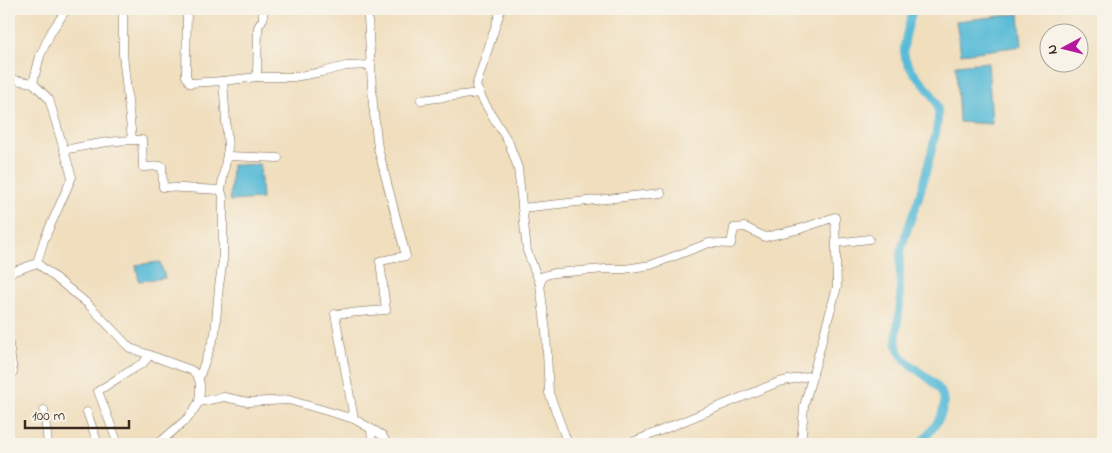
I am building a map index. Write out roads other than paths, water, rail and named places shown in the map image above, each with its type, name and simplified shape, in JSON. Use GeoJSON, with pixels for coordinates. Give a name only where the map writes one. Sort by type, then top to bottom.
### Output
{"type":"FeatureCollection","features":[{"type":"Feature","properties":{"kind":"street"},"geometry":{"type":"LineString","coordinates":[[33,83],[40,56],[51,32],[66,10],[69,9]]}},
{"type":"Feature","properties":{"kind":"street"},"geometry":{"type":"LineString","coordinates":[[123,9],[122,54],[132,139]]}},
{"type":"Feature","properties":{"kind":"street"},"geometry":{"type":"LineString","coordinates":[[187,9],[186,76],[190,83],[257,77],[294,77],[346,66],[371,65]]}},
{"type":"Feature","properties":{"kind":"street"},"geometry":{"type":"LineString","coordinates":[[257,77],[258,27],[263,19],[263,9]]}},
{"type":"Feature","properties":{"kind":"street"},"geometry":{"type":"LineString","coordinates":[[354,419],[335,314],[386,310],[380,261],[406,256],[378,148],[373,105],[368,9]]}},
{"type":"Feature","properties":{"kind":"street"},"geometry":{"type":"LineString","coordinates":[[501,9],[476,86],[509,143],[518,168],[527,251],[540,284],[546,332],[549,393],[568,444]]}},
{"type":"Feature","properties":{"kind":"street"},"geometry":{"type":"LineString","coordinates":[[9,79],[33,83],[49,99],[72,177],[44,240],[37,263]]}},
{"type":"Feature","properties":{"kind":"street"},"geometry":{"type":"LineString","coordinates":[[158,444],[189,417],[199,402],[199,378],[215,334],[219,286],[224,260],[223,196],[221,190],[228,148],[223,81]]}},
{"type":"Feature","properties":{"kind":"street"},"geometry":{"type":"LineString","coordinates":[[421,100],[479,93]]}},
{"type":"Feature","properties":{"kind":"street"},"geometry":{"type":"LineString","coordinates":[[64,150],[102,142],[142,140],[143,166],[162,166],[163,187],[221,190]]}},
{"type":"Feature","properties":{"kind":"street"},"geometry":{"type":"LineString","coordinates":[[226,156],[278,158]]}},
{"type":"Feature","properties":{"kind":"street"},"geometry":{"type":"LineString","coordinates":[[522,208],[661,193]]}},
{"type":"Feature","properties":{"kind":"street"},"geometry":{"type":"LineString","coordinates":[[540,284],[542,276],[554,273],[625,270],[652,265],[709,243],[731,244],[734,228],[745,227],[765,237],[800,229],[835,217],[837,287],[804,406],[800,444]]}},
{"type":"Feature","properties":{"kind":"street"},"geometry":{"type":"LineString","coordinates":[[836,243],[869,239]]}},
{"type":"Feature","properties":{"kind":"street"},"geometry":{"type":"LineString","coordinates":[[9,273],[37,263]]}},
{"type":"Feature","properties":{"kind":"street"},"geometry":{"type":"LineString","coordinates":[[37,263],[88,304],[130,348],[191,370],[199,378]]}},
{"type":"Feature","properties":{"kind":"street"},"geometry":{"type":"LineString","coordinates":[[9,344],[13,372],[9,374]]}},
{"type":"Feature","properties":{"kind":"street"},"geometry":{"type":"LineString","coordinates":[[118,444],[98,391],[113,380],[143,364],[150,356]]}},
{"type":"Feature","properties":{"kind":"street"},"geometry":{"type":"LineString","coordinates":[[628,444],[779,382],[813,375]]}},
{"type":"Feature","properties":{"kind":"street"},"geometry":{"type":"LineString","coordinates":[[199,402],[224,397],[248,402],[289,400],[354,419],[382,435],[387,444]]}},
{"type":"Feature","properties":{"kind":"street"},"geometry":{"type":"LineString","coordinates":[[44,410],[48,444]]}},
{"type":"Feature","properties":{"kind":"street"},"geometry":{"type":"LineString","coordinates":[[87,412],[98,444]]}},
{"type":"Feature","properties":{"kind":"street"},"geometry":{"type":"LineString","coordinates":[[371,428],[372,444]]}},
{"type":"Feature","properties":{"kind":"water"},"geometry":{"type":"Polygon","coordinates":[[[1019,14],[1022,46],[961,54],[956,21],[1019,14]]]}},
{"type":"Feature","properties":{"kind":"water"},"geometry":{"type":"Polygon","coordinates":[[[988,62],[992,124],[959,122],[956,65],[988,62]]]}},
{"type":"Feature","properties":{"kind":"water"},"geometry":{"type":"Polygon","coordinates":[[[260,164],[262,199],[230,201],[232,165],[260,164]]]}},
{"type":"Feature","properties":{"kind":"water"},"geometry":{"type":"Polygon","coordinates":[[[160,262],[165,278],[139,281],[136,265],[160,262]]]}},
{"type":"Feature","properties":{"kind":"waterway"},"geometry":{"type":"LineString","coordinates":[[913,9],[905,40],[905,58],[914,73],[932,95],[936,103],[938,117],[936,133],[919,197],[901,251],[897,346],[902,356],[930,379],[943,396],[943,407],[938,421],[919,444]]}}]}
